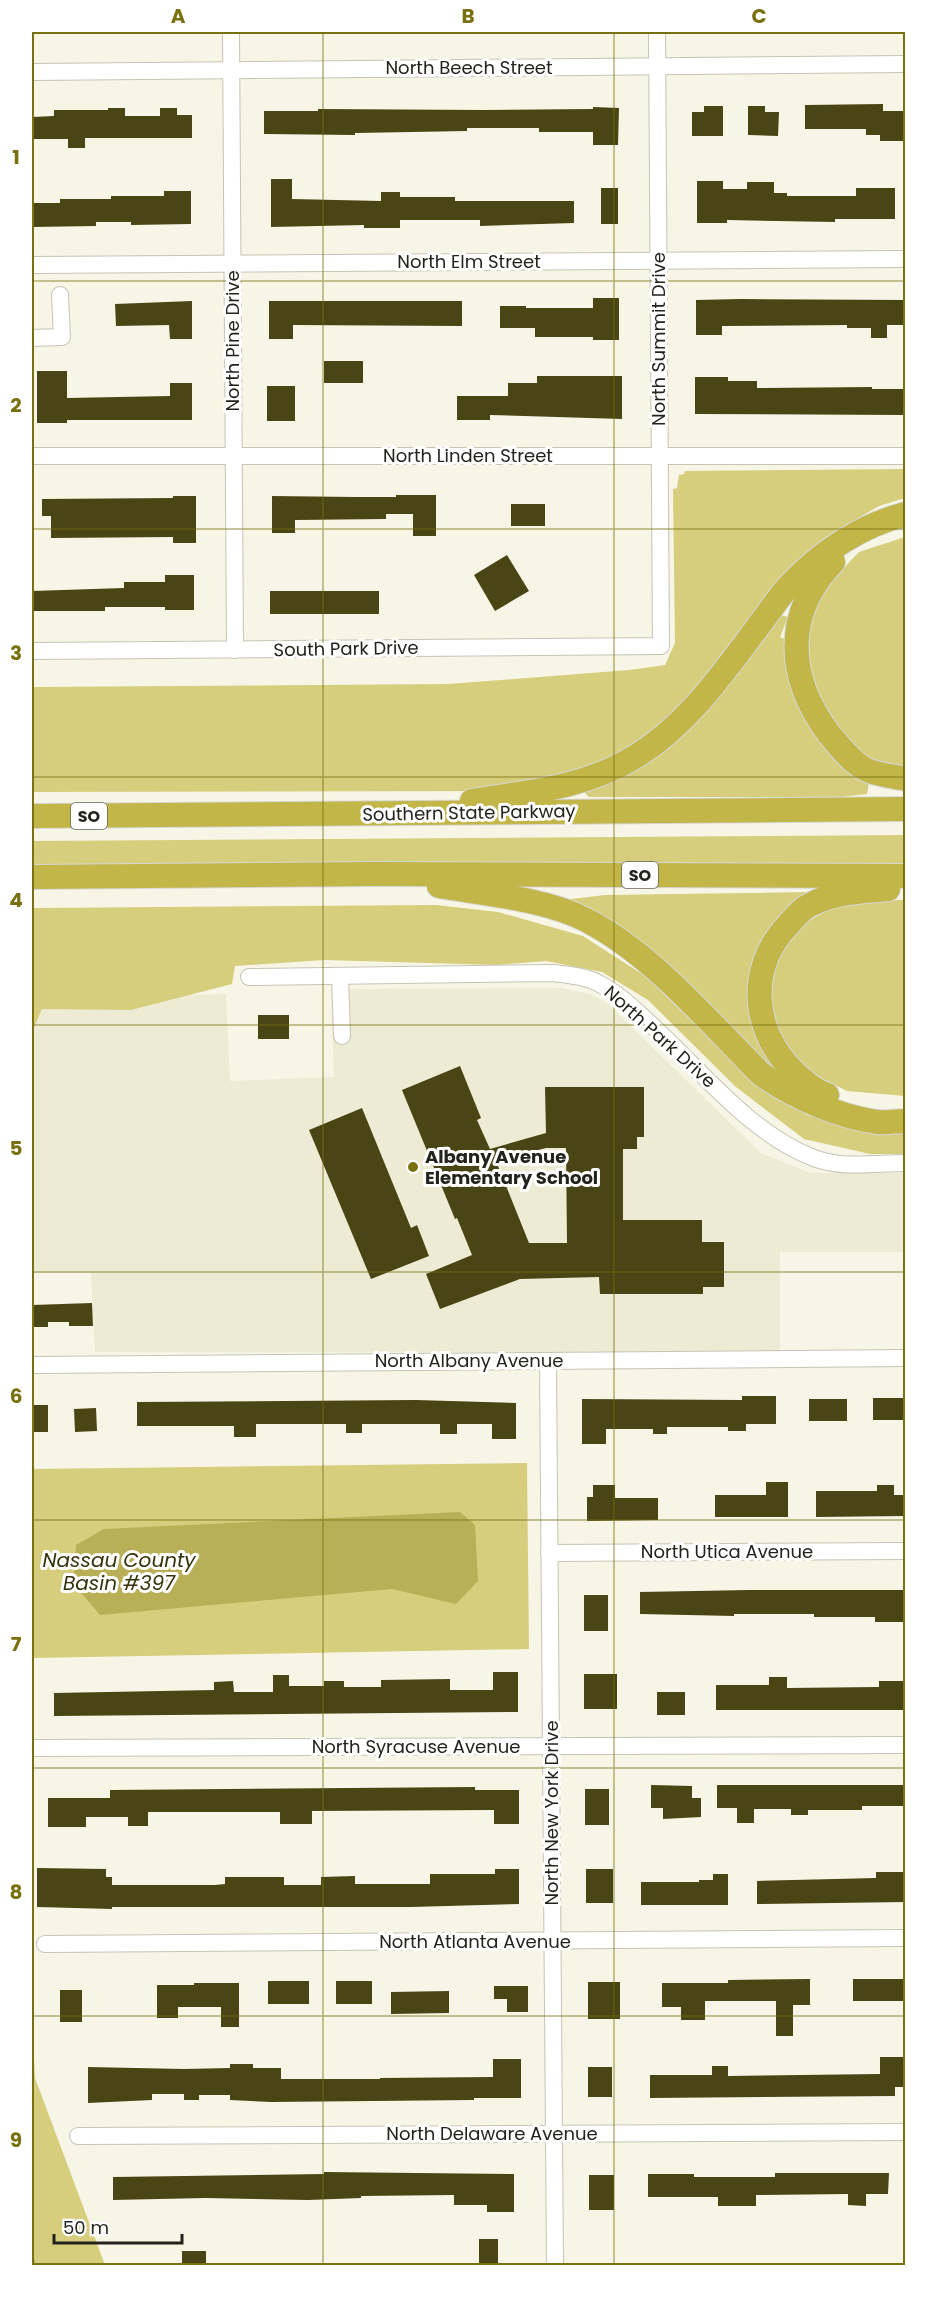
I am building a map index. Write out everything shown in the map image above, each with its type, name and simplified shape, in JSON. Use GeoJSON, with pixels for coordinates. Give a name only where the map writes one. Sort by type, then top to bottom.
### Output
{"type":"FeatureCollection","features":[{"type":"Feature","properties":{"kind":"highway"},"geometry":{"type":"LineString","coordinates":[[384,814],[555,788],[592,778],[634,758],[658,741],[706,695],[791,584],[827,552],[863,530],[906,514]]}},
{"type":"Feature","properties":{"kind":"highway"},"geometry":{"type":"LineString","coordinates":[[906,523],[870,535],[845,550],[823,573],[809,594],[797,630],[796,646],[803,688],[818,719],[840,748],[866,770],[906,780]]}},
{"type":"Feature","properties":{"kind":"highway"},"geometry":{"type":"LineString","coordinates":[[32,807],[147,816]]}},
{"type":"Feature","properties":{"kind":"highway","name":"Southern State Parkway"},"geometry":{"type":"LineString","coordinates":[[32,816],[906,809]]}},
{"type":"Feature","properties":{"kind":"highway"},"geometry":{"type":"LineString","coordinates":[[375,874],[511,898],[585,919],[619,940],[656,970],[761,1074],[779,1087],[837,1112],[878,1122],[906,1121]]}},
{"type":"Feature","properties":{"kind":"highway","name":"SO"},"geometry":{"type":"LineString","coordinates":[[32,877],[375,874],[906,876]]}},
{"type":"Feature","properties":{"kind":"highway"},"geometry":{"type":"LineString","coordinates":[[906,887],[834,895],[806,906],[774,942],[760,977],[759,1008],[770,1042],[786,1065],[813,1090],[839,1100],[874,1107],[906,1107]]}},
{"type":"Feature","properties":{"kind":"street","name":"North Pine Drive"},"geometry":{"type":"LineString","coordinates":[[231,32],[235,650]]}},
{"type":"Feature","properties":{"kind":"street","name":"North Summit Drive"},"geometry":{"type":"LineString","coordinates":[[657,32],[662,646]]}},
{"type":"Feature","properties":{"kind":"street","name":"North Beech Street"},"geometry":{"type":"LineString","coordinates":[[32,72],[906,64]]}},
{"type":"Feature","properties":{"kind":"street","name":"North Elm Street"},"geometry":{"type":"LineString","coordinates":[[32,265],[906,259]]}},
{"type":"Feature","properties":{"kind":"street"},"geometry":{"type":"LineString","coordinates":[[32,338],[62,337],[60,295]]}},
{"type":"Feature","properties":{"kind":"street","name":"North Linden Street"},"geometry":{"type":"LineString","coordinates":[[32,456],[906,456]]}},
{"type":"Feature","properties":{"kind":"street","name":"South Park Drive"},"geometry":{"type":"LineString","coordinates":[[32,651],[662,646]]}},
{"type":"Feature","properties":{"kind":"street","name":"North Park Drive"},"geometry":{"type":"LineString","coordinates":[[249,977],[554,973],[575,975],[597,982],[629,1005],[754,1124],[778,1142],[816,1159],[837,1164],[906,1163]]}},
{"type":"Feature","properties":{"kind":"street"},"geometry":{"type":"LineString","coordinates":[[340,976],[342,1036]]}},
{"type":"Feature","properties":{"kind":"street","name":"North Albany Avenue"},"geometry":{"type":"LineString","coordinates":[[32,1365],[906,1358]]}},
{"type":"Feature","properties":{"kind":"street","name":"North New York Drive"},"geometry":{"type":"LineString","coordinates":[[548,1361],[555,2265]]}},
{"type":"Feature","properties":{"kind":"street","name":"North Utica Avenue"},"geometry":{"type":"LineString","coordinates":[[549,1553],[906,1551]]}},
{"type":"Feature","properties":{"kind":"street","name":"North Syracuse Avenue"},"geometry":{"type":"LineString","coordinates":[[35,1748],[906,1745]]}},
{"type":"Feature","properties":{"kind":"street","name":"North Atlanta Avenue"},"geometry":{"type":"LineString","coordinates":[[45,1944],[906,1938]]}},
{"type":"Feature","properties":{"kind":"street","name":"North Delaware Avenue"},"geometry":{"type":"LineString","coordinates":[[78,2136],[906,2132]]}},
{"type":"Feature","properties":{"kind":"path"},"geometry":{"type":"LineString","coordinates":[[32,2258],[35,2265]]}},
{"type":"Feature","properties":{"kind":"shaded area"},"geometry":{"type":"Polygon","coordinates":[[[905,469],[905,498],[879,506],[821,540],[787,577],[696,694],[643,744],[576,778],[513,791],[32,792],[32,687],[449,684],[629,670],[665,665],[675,643],[673,489],[677,488],[679,475],[684,474],[685,471],[905,469]]]}},
{"type":"Feature","properties":{"kind":"shaded area"},"geometry":{"type":"Polygon","coordinates":[[[905,537],[905,780],[865,763],[819,709],[803,648],[820,593],[859,552],[905,537]]]}},
{"type":"Feature","properties":{"kind":"shaded area"},"geometry":{"type":"Polygon","coordinates":[[[778,614],[788,617],[780,637],[788,641],[869,783],[867,794],[842,797],[589,797],[584,792],[647,762],[778,614]]]}},
{"type":"Feature","properties":{"kind":"shaded area"},"geometry":{"type":"Polygon","coordinates":[[[905,835],[906,863],[32,867],[32,841],[905,835]]]}},
{"type":"Feature","properties":{"kind":"shaded area"},"geometry":{"type":"Polygon","coordinates":[[[812,892],[752,972],[750,1019],[774,1069],[772,1077],[572,906],[571,899],[605,895],[812,892]]]}},
{"type":"Feature","properties":{"kind":"shaded area"},"geometry":{"type":"Polygon","coordinates":[[[880,900],[905,900],[905,1096],[847,1091],[795,1065],[768,1023],[768,974],[792,930],[830,909],[880,900]]]}},
{"type":"Feature","properties":{"kind":"shaded area"},"geometry":{"type":"Polygon","coordinates":[[[436,905],[498,912],[583,936],[645,976],[748,1075],[807,1115],[872,1130],[905,1130],[905,1154],[870,1154],[804,1139],[736,1087],[648,1000],[602,972],[546,961],[496,965],[325,960],[235,966],[232,984],[131,1010],[42,1009],[32,1032],[32,908],[436,905]]]}},
{"type":"Feature","properties":{"kind":"shaded area","name":"Albany Avenue Elementary School"},"geometry":{"type":"Polygon","coordinates":[[[560,988],[590,994],[607,1003],[761,1153],[811,1173],[905,1173],[905,1252],[780,1252],[780,1353],[95,1352],[91,1273],[32,1273],[32,1000],[226,994],[230,1081],[334,1077],[331,989],[560,988]]]}},
{"type":"Feature","properties":{"kind":"shaded area"},"geometry":{"type":"Polygon","coordinates":[[[527,1463],[529,1649],[32,1658],[32,1469],[527,1463]]]}},
{"type":"Feature","properties":{"kind":"shaded area"},"geometry":{"type":"Polygon","coordinates":[[[32,2017],[35,2078],[105,2265],[32,2265],[32,2017]]]}},
{"type":"Feature","properties":{"kind":"water","name":"Nassau County Basin #397"},"geometry":{"type":"Polygon","coordinates":[[[460,1512],[475,1525],[478,1581],[456,1604],[392,1589],[100,1615],[73,1583],[76,1545],[104,1529],[460,1512]]]}},
{"type":"Feature","properties":{"kind":"building"},"geometry":{"type":"Polygon","coordinates":[[[883,104],[883,111],[906,111],[906,141],[880,141],[880,135],[866,135],[866,129],[805,129],[805,105],[883,104]]]}},
{"type":"Feature","properties":{"kind":"building"},"geometry":{"type":"Polygon","coordinates":[[[704,106],[723,106],[723,136],[692,136],[692,112],[704,112],[704,106]]]}},
{"type":"Feature","properties":{"kind":"building"},"geometry":{"type":"Polygon","coordinates":[[[748,106],[765,106],[765,112],[779,112],[778,136],[748,135],[748,106]]]}},
{"type":"Feature","properties":{"kind":"building"},"geometry":{"type":"Polygon","coordinates":[[[593,107],[619,108],[618,145],[593,145],[593,132],[539,132],[539,128],[467,128],[467,131],[355,133],[355,135],[264,134],[264,111],[593,109],[593,107]]]}},
{"type":"Feature","properties":{"kind":"building"},"geometry":{"type":"Polygon","coordinates":[[[108,108],[125,108],[125,116],[160,116],[160,108],[177,108],[177,115],[192,115],[192,138],[85,138],[85,148],[68,148],[68,139],[32,139],[32,117],[54,116],[54,110],[108,110],[108,108]]]}},
{"type":"Feature","properties":{"kind":"building"},"geometry":{"type":"Polygon","coordinates":[[[271,179],[292,179],[292,199],[381,201],[381,192],[400,192],[400,197],[455,197],[455,201],[574,201],[574,223],[480,226],[480,220],[400,220],[400,228],[364,228],[364,225],[271,227],[271,179]]]}},
{"type":"Feature","properties":{"kind":"building"},"geometry":{"type":"Polygon","coordinates":[[[697,181],[723,181],[723,189],[747,189],[747,182],[774,182],[774,193],[787,193],[787,196],[856,196],[856,188],[895,188],[895,219],[835,219],[835,222],[727,220],[727,223],[697,223],[697,181]]]}},
{"type":"Feature","properties":{"kind":"building"},"geometry":{"type":"Polygon","coordinates":[[[601,188],[618,188],[618,224],[601,224],[601,188]]]}},
{"type":"Feature","properties":{"kind":"building"},"geometry":{"type":"Polygon","coordinates":[[[164,191],[191,191],[191,224],[131,225],[131,222],[96,222],[96,226],[32,227],[32,203],[60,203],[60,199],[111,199],[111,196],[164,196],[164,191]]]}},
{"type":"Feature","properties":{"kind":"building"},"geometry":{"type":"Polygon","coordinates":[[[593,298],[619,298],[619,340],[593,340],[593,337],[535,337],[535,328],[500,328],[500,306],[593,308],[593,298]]]}},
{"type":"Feature","properties":{"kind":"building"},"geometry":{"type":"Polygon","coordinates":[[[696,300],[906,300],[906,325],[887,325],[887,338],[871,338],[871,328],[847,328],[847,325],[722,326],[722,335],[696,335],[696,300]]]}},
{"type":"Feature","properties":{"kind":"building"},"geometry":{"type":"Polygon","coordinates":[[[192,301],[192,339],[170,339],[169,325],[116,326],[115,304],[192,301]]]}},
{"type":"Feature","properties":{"kind":"building"},"geometry":{"type":"Polygon","coordinates":[[[269,301],[462,301],[462,326],[293,325],[293,339],[269,339],[269,301]]]}},
{"type":"Feature","properties":{"kind":"building"},"geometry":{"type":"Polygon","coordinates":[[[324,361],[363,361],[363,383],[324,383],[324,361]]]}},
{"type":"Feature","properties":{"kind":"building"},"geometry":{"type":"Polygon","coordinates":[[[37,371],[67,371],[67,398],[170,396],[170,383],[192,383],[192,420],[67,420],[67,423],[37,423],[37,371]]]}},
{"type":"Feature","properties":{"kind":"building"},"geometry":{"type":"Polygon","coordinates":[[[537,376],[622,376],[622,419],[490,415],[490,420],[457,420],[457,396],[508,396],[508,383],[537,383],[537,376]]]}},
{"type":"Feature","properties":{"kind":"building"},"geometry":{"type":"Polygon","coordinates":[[[695,377],[728,377],[728,381],[757,381],[757,388],[906,389],[906,415],[695,414],[695,377]]]}},
{"type":"Feature","properties":{"kind":"building"},"geometry":{"type":"Polygon","coordinates":[[[267,386],[295,386],[295,421],[267,421],[267,386]]]}},
{"type":"Feature","properties":{"kind":"building"},"geometry":{"type":"Polygon","coordinates":[[[396,495],[436,495],[436,536],[413,536],[413,514],[386,514],[386,519],[295,520],[295,533],[272,533],[272,496],[396,497],[396,495]]]}},
{"type":"Feature","properties":{"kind":"building"},"geometry":{"type":"Polygon","coordinates":[[[173,496],[196,496],[196,543],[173,543],[173,537],[51,538],[51,516],[42,516],[42,499],[173,498],[173,496]]]}},
{"type":"Feature","properties":{"kind":"building"},"geometry":{"type":"Polygon","coordinates":[[[511,504],[545,504],[545,526],[511,526],[511,504]]]}},
{"type":"Feature","properties":{"kind":"building"},"geometry":{"type":"Polygon","coordinates":[[[507,555],[529,591],[495,611],[474,575],[507,555]]]}},
{"type":"Feature","properties":{"kind":"building"},"geometry":{"type":"Polygon","coordinates":[[[165,575],[194,575],[194,610],[165,610],[165,607],[105,607],[105,611],[32,611],[32,591],[124,588],[124,582],[165,582],[165,575]]]}},
{"type":"Feature","properties":{"kind":"building"},"geometry":{"type":"Polygon","coordinates":[[[270,591],[379,591],[379,614],[270,614],[270,591]]]}},
{"type":"Feature","properties":{"kind":"building"},"geometry":{"type":"Polygon","coordinates":[[[258,1015],[289,1015],[289,1039],[258,1039],[258,1015]]]}},
{"type":"Feature","properties":{"kind":"building"},"geometry":{"type":"Polygon","coordinates":[[[460,1066],[481,1118],[477,1120],[490,1149],[546,1133],[545,1087],[644,1087],[644,1137],[637,1137],[637,1149],[623,1149],[623,1220],[702,1220],[702,1242],[724,1242],[724,1287],[703,1287],[703,1294],[600,1294],[599,1277],[520,1279],[440,1309],[426,1274],[472,1255],[402,1090],[460,1066]],[[546,1148],[496,1161],[529,1243],[567,1243],[566,1148],[546,1148]]]}},
{"type":"Feature","properties":{"kind":"building"},"geometry":{"type":"Polygon","coordinates":[[[362,1108],[411,1228],[417,1225],[429,1256],[371,1279],[309,1130],[362,1108]]]}},
{"type":"Feature","properties":{"kind":"building"},"geometry":{"type":"Polygon","coordinates":[[[92,1303],[93,1326],[69,1326],[69,1322],[48,1322],[48,1327],[32,1327],[32,1305],[92,1303]]]}},
{"type":"Feature","properties":{"kind":"building"},"geometry":{"type":"Polygon","coordinates":[[[742,1396],[776,1396],[776,1424],[746,1424],[746,1431],[728,1431],[728,1427],[667,1427],[667,1434],[653,1434],[653,1429],[606,1429],[606,1444],[582,1444],[582,1399],[742,1400],[742,1396]]]}},
{"type":"Feature","properties":{"kind":"building"},"geometry":{"type":"Polygon","coordinates":[[[873,1398],[906,1398],[906,1420],[873,1420],[873,1398]]]}},
{"type":"Feature","properties":{"kind":"building"},"geometry":{"type":"Polygon","coordinates":[[[809,1399],[847,1399],[847,1421],[809,1421],[809,1399]]]}},
{"type":"Feature","properties":{"kind":"building"},"geometry":{"type":"Polygon","coordinates":[[[416,1400],[516,1403],[516,1439],[492,1439],[492,1424],[457,1424],[457,1434],[440,1434],[440,1424],[362,1424],[362,1433],[346,1433],[346,1424],[256,1424],[256,1437],[234,1437],[234,1426],[137,1426],[137,1402],[416,1400]]]}},
{"type":"Feature","properties":{"kind":"building"},"geometry":{"type":"Polygon","coordinates":[[[32,1405],[48,1405],[48,1432],[32,1432],[32,1405]]]}},
{"type":"Feature","properties":{"kind":"building"},"geometry":{"type":"Polygon","coordinates":[[[96,1408],[97,1431],[75,1432],[74,1409],[96,1408]]]}},
{"type":"Feature","properties":{"kind":"building"},"geometry":{"type":"Polygon","coordinates":[[[766,1482],[788,1482],[788,1517],[715,1517],[715,1495],[766,1495],[766,1482]]]}},
{"type":"Feature","properties":{"kind":"building"},"geometry":{"type":"Polygon","coordinates":[[[593,1485],[615,1485],[615,1498],[658,1498],[658,1520],[587,1521],[587,1497],[593,1497],[593,1485]]]}},
{"type":"Feature","properties":{"kind":"building"},"geometry":{"type":"Polygon","coordinates":[[[877,1485],[894,1485],[894,1495],[906,1495],[906,1516],[816,1517],[816,1491],[877,1491],[877,1485]]]}},
{"type":"Feature","properties":{"kind":"building"},"geometry":{"type":"Polygon","coordinates":[[[906,1590],[906,1622],[875,1622],[875,1617],[814,1617],[814,1614],[734,1614],[734,1616],[640,1614],[640,1592],[906,1590]]]}},
{"type":"Feature","properties":{"kind":"building"},"geometry":{"type":"Polygon","coordinates":[[[584,1595],[608,1595],[608,1631],[584,1631],[584,1595]]]}},
{"type":"Feature","properties":{"kind":"building"},"geometry":{"type":"Polygon","coordinates":[[[493,1672],[518,1672],[518,1712],[54,1716],[54,1693],[214,1690],[214,1682],[233,1681],[234,1692],[273,1692],[273,1675],[289,1675],[289,1686],[324,1686],[324,1681],[344,1681],[344,1687],[381,1687],[381,1680],[450,1679],[450,1690],[493,1690],[493,1672]]]}},
{"type":"Feature","properties":{"kind":"building"},"geometry":{"type":"Polygon","coordinates":[[[584,1674],[617,1674],[617,1709],[584,1709],[584,1674]]]}},
{"type":"Feature","properties":{"kind":"building"},"geometry":{"type":"Polygon","coordinates":[[[769,1677],[787,1677],[787,1688],[879,1687],[879,1681],[906,1681],[906,1710],[716,1710],[716,1685],[769,1685],[769,1677]]]}},
{"type":"Feature","properties":{"kind":"building"},"geometry":{"type":"Polygon","coordinates":[[[657,1692],[685,1692],[685,1715],[657,1715],[657,1692]]]}},
{"type":"Feature","properties":{"kind":"building"},"geometry":{"type":"Polygon","coordinates":[[[651,1785],[692,1786],[692,1798],[701,1798],[701,1817],[663,1819],[663,1808],[651,1808],[651,1785]]]}},
{"type":"Feature","properties":{"kind":"building"},"geometry":{"type":"Polygon","coordinates":[[[717,1785],[906,1785],[906,1806],[862,1806],[862,1810],[808,1810],[808,1815],[791,1815],[791,1809],[754,1809],[754,1823],[737,1823],[737,1808],[717,1808],[717,1785]]]}},
{"type":"Feature","properties":{"kind":"building"},"geometry":{"type":"Polygon","coordinates":[[[475,1787],[475,1790],[519,1790],[519,1824],[494,1824],[494,1810],[312,1811],[312,1824],[280,1824],[280,1812],[148,1812],[148,1826],[128,1826],[128,1817],[86,1817],[86,1827],[48,1827],[48,1798],[110,1798],[110,1790],[475,1787]]]}},
{"type":"Feature","properties":{"kind":"building"},"geometry":{"type":"Polygon","coordinates":[[[585,1789],[609,1789],[609,1825],[585,1825],[585,1789]]]}},
{"type":"Feature","properties":{"kind":"building"},"geometry":{"type":"Polygon","coordinates":[[[37,1868],[106,1869],[106,1877],[112,1877],[112,1885],[215,1885],[225,1884],[225,1877],[284,1877],[284,1885],[321,1885],[321,1877],[355,1876],[355,1884],[430,1884],[430,1874],[495,1874],[495,1869],[519,1869],[519,1904],[411,1907],[112,1907],[112,1909],[37,1907],[37,1868]]]}},
{"type":"Feature","properties":{"kind":"building"},"geometry":{"type":"Polygon","coordinates":[[[586,1869],[613,1869],[613,1903],[586,1903],[586,1869]]]}},
{"type":"Feature","properties":{"kind":"building"},"geometry":{"type":"Polygon","coordinates":[[[876,1872],[906,1872],[906,1902],[757,1904],[757,1881],[876,1878],[876,1872]]]}},
{"type":"Feature","properties":{"kind":"building"},"geometry":{"type":"Polygon","coordinates":[[[713,1874],[728,1874],[728,1905],[641,1905],[641,1882],[699,1882],[699,1880],[713,1880],[713,1874]]]}},
{"type":"Feature","properties":{"kind":"building"},"geometry":{"type":"Polygon","coordinates":[[[810,1979],[810,2005],[793,2005],[793,2036],[776,2036],[776,2001],[705,2001],[705,2020],[681,2020],[681,2007],[662,2007],[662,1983],[810,1979]]]}},
{"type":"Feature","properties":{"kind":"building"},"geometry":{"type":"Polygon","coordinates":[[[853,1979],[906,1979],[906,2001],[853,2001],[853,1979]]]}},
{"type":"Feature","properties":{"kind":"building"},"geometry":{"type":"Polygon","coordinates":[[[268,1981],[309,1981],[309,2004],[268,2004],[268,1981]]]}},
{"type":"Feature","properties":{"kind":"building"},"geometry":{"type":"Polygon","coordinates":[[[336,1981],[372,1981],[372,2004],[336,2004],[336,1981]]]}},
{"type":"Feature","properties":{"kind":"building"},"geometry":{"type":"Polygon","coordinates":[[[588,1982],[620,1982],[620,2019],[588,2019],[588,1982]]]}},
{"type":"Feature","properties":{"kind":"building"},"geometry":{"type":"Polygon","coordinates":[[[194,1983],[239,1983],[239,2027],[221,2027],[221,2007],[178,2007],[178,2018],[157,2018],[157,1985],[194,1985],[194,1983]]]}},
{"type":"Feature","properties":{"kind":"building"},"geometry":{"type":"Polygon","coordinates":[[[494,1986],[528,1986],[528,2012],[507,2012],[507,1999],[494,1999],[494,1986]]]}},
{"type":"Feature","properties":{"kind":"building"},"geometry":{"type":"Polygon","coordinates":[[[60,1990],[82,1990],[82,2022],[60,2022],[60,1990]]]}},
{"type":"Feature","properties":{"kind":"building"},"geometry":{"type":"Polygon","coordinates":[[[449,1991],[449,2013],[391,2014],[391,1992],[449,1991]]]}},
{"type":"Feature","properties":{"kind":"building"},"geometry":{"type":"Polygon","coordinates":[[[880,2057],[906,2057],[906,2087],[895,2087],[895,2096],[650,2098],[650,2075],[712,2075],[712,2066],[728,2066],[728,2076],[880,2074],[880,2057]]]}},
{"type":"Feature","properties":{"kind":"building"},"geometry":{"type":"Polygon","coordinates":[[[493,2059],[521,2059],[521,2098],[271,2102],[230,2100],[230,2095],[199,2095],[199,2100],[184,2100],[184,2094],[152,2094],[152,2100],[88,2103],[88,2067],[184,2069],[230,2068],[230,2064],[253,2064],[253,2068],[281,2068],[281,2079],[493,2077],[493,2059]]]}},
{"type":"Feature","properties":{"kind":"building"},"geometry":{"type":"Polygon","coordinates":[[[588,2067],[612,2067],[612,2097],[588,2097],[588,2067]]]}},
{"type":"Feature","properties":{"kind":"building"},"geometry":{"type":"Polygon","coordinates":[[[324,2172],[514,2174],[514,2212],[487,2212],[487,2205],[454,2205],[454,2195],[361,2196],[361,2198],[308,2200],[205,2198],[113,2200],[113,2177],[324,2174],[324,2172]]]}},
{"type":"Feature","properties":{"kind":"building"},"geometry":{"type":"Polygon","coordinates":[[[775,2173],[889,2173],[888,2194],[866,2194],[866,2206],[848,2205],[848,2194],[756,2195],[756,2206],[718,2206],[718,2197],[648,2197],[648,2174],[694,2174],[694,2177],[775,2177],[775,2173]]]}},
{"type":"Feature","properties":{"kind":"building"},"geometry":{"type":"Polygon","coordinates":[[[589,2175],[614,2175],[614,2210],[589,2210],[589,2175]]]}},
{"type":"Feature","properties":{"kind":"building"},"geometry":{"type":"Polygon","coordinates":[[[479,2239],[498,2239],[498,2265],[479,2265],[479,2239]]]}},
{"type":"Feature","properties":{"kind":"building"},"geometry":{"type":"Polygon","coordinates":[[[182,2251],[206,2251],[206,2265],[182,2265],[182,2251]]]}},
{"type":"Feature","properties":{"kind":"place","name":"Albany Avenue Elementary School"},"geometry":{"type":"Point","coordinates":[413,1167]}}]}
